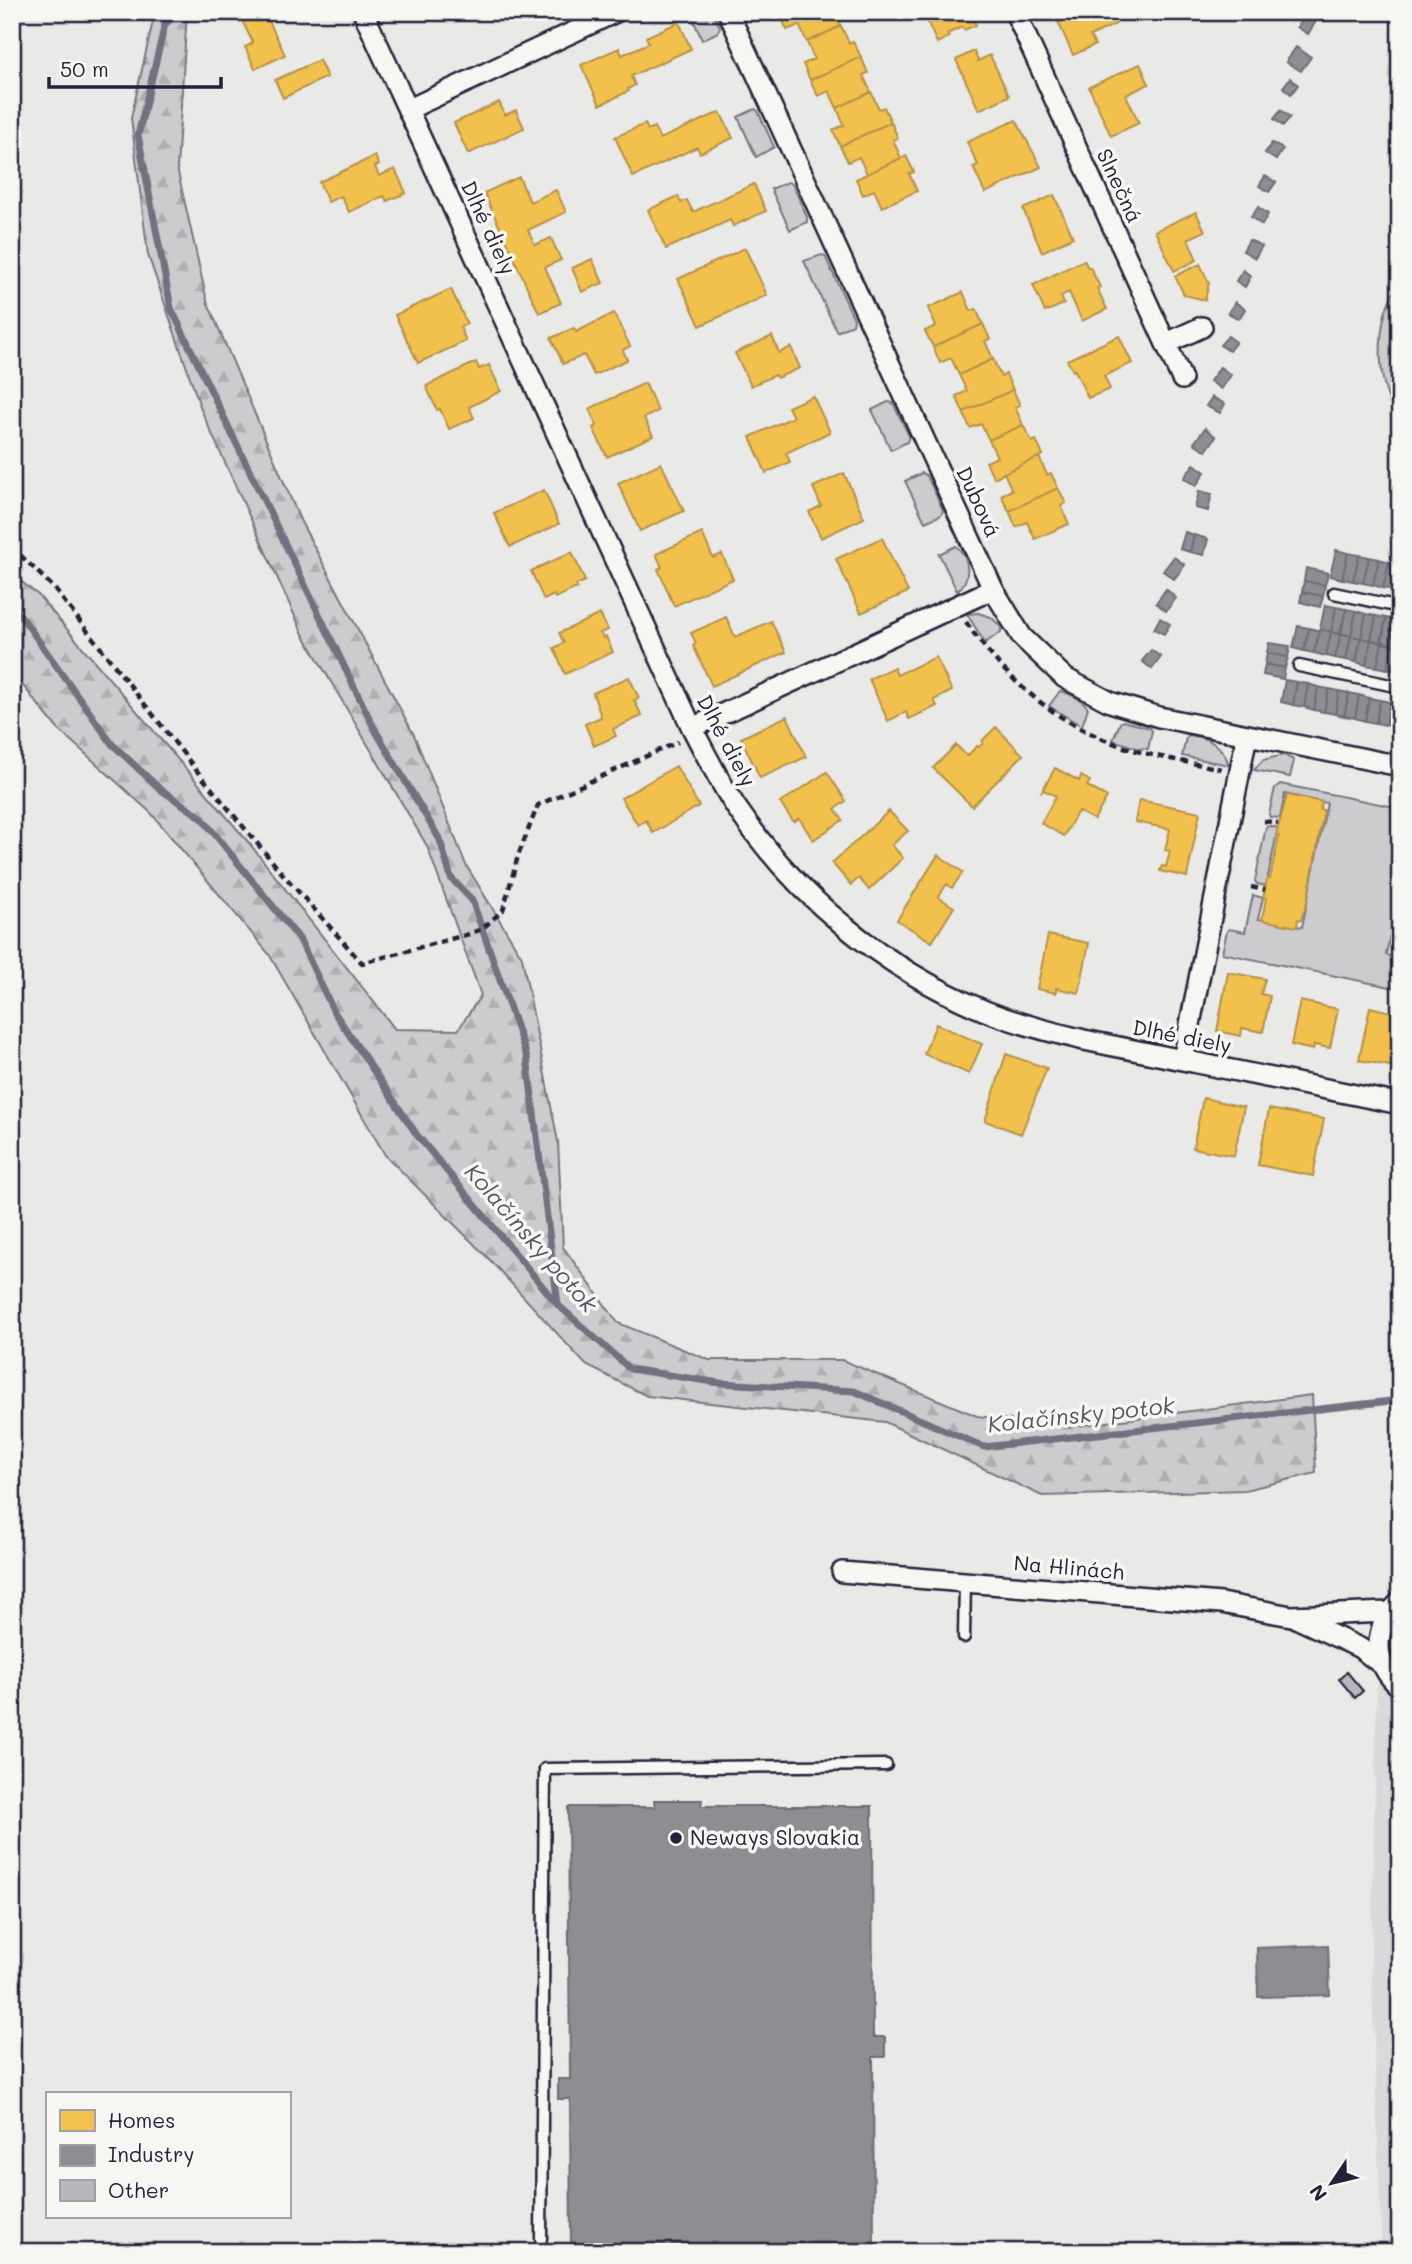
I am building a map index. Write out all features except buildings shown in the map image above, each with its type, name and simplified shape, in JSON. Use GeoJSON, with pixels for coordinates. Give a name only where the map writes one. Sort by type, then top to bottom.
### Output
{"type":"FeatureCollection","features":[{"type":"Feature","properties":{"kind":"street","name":"Dlhé diely"},"geometry":{"type":"LineString","coordinates":[[363,12],[693,731],[737,808],[778,862],[829,913],[864,942],[905,970],[982,1009],[1014,1021],[1084,1040],[1400,1104]]}},
{"type":"Feature","properties":{"kind":"street"},"geometry":{"type":"LineString","coordinates":[[409,109],[616,12]]}},
{"type":"Feature","properties":{"kind":"street","name":"Dubová"},"geometry":{"type":"LineString","coordinates":[[728,12],[993,589],[1022,637],[1065,678],[1110,702],[1159,717],[1400,766]]}},
{"type":"Feature","properties":{"kind":"street","name":"Slnečná"},"geometry":{"type":"LineString","coordinates":[[1015,12],[1182,379]]}},
{"type":"Feature","properties":{"kind":"street"},"geometry":{"type":"LineString","coordinates":[[1167,343],[1202,327]]}},
{"type":"Feature","properties":{"kind":"street"},"geometry":{"type":"LineString","coordinates":[[693,731],[993,589]]}},
{"type":"Feature","properties":{"kind":"street"},"geometry":{"type":"LineString","coordinates":[[1182,1060],[1247,735]]}},
{"type":"Feature","properties":{"kind":"street","name":"Na Hlinách"},"geometry":{"type":"LineString","coordinates":[[842,1572],[1221,1603],[1291,1615],[1394,1607]]}},
{"type":"Feature","properties":{"kind":"street"},"geometry":{"type":"LineString","coordinates":[[1381,1664],[1378,1646],[1380,1628],[1394,1607]]}},
{"type":"Feature","properties":{"kind":"street","name":"Na Hlinách"},"geometry":{"type":"LineString","coordinates":[[1291,1615],[1360,1647],[1381,1664],[1400,1687]]}},
{"type":"Feature","properties":{"kind":"lane"},"geometry":{"type":"LineString","coordinates":[[1335,593],[1400,607]]}},
{"type":"Feature","properties":{"kind":"lane"},"geometry":{"type":"LineString","coordinates":[[1299,666],[1400,687]]}},
{"type":"Feature","properties":{"kind":"lane"},"geometry":{"type":"LineString","coordinates":[[964,1637],[965,1582]]}},
{"type":"Feature","properties":{"kind":"lane"},"geometry":{"type":"LineString","coordinates":[[541,2239],[545,1769],[886,1765]]}},
{"type":"Feature","properties":{"kind":"path"},"geometry":{"type":"LineString","coordinates":[[12,547],[53,587],[197,771],[362,964],[482,929],[503,910],[518,856],[538,805],[693,731]]}},
{"type":"Feature","properties":{"kind":"path"},"geometry":{"type":"LineString","coordinates":[[962,616],[996,662],[1031,697],[1065,722],[1138,751],[1229,771]]}},
{"type":"Feature","properties":{"kind":"path"},"geometry":{"type":"LineString","coordinates":[[1264,821],[1278,823]]}},
{"type":"Feature","properties":{"kind":"path"},"geometry":{"type":"LineString","coordinates":[[1251,887],[1265,890]]}},
{"type":"Feature","properties":{"kind":"shaded area"},"geometry":{"type":"Polygon","coordinates":[[[1377,1682],[1400,1684],[1400,2252],[1382,2252],[1371,1961],[1377,1682]]]}},
{"type":"Feature","properties":{"kind":"green space"},"geometry":{"type":"Polygon","coordinates":[[[155,12],[187,12],[177,168],[207,301],[300,520],[414,735],[466,865],[522,957],[558,1142],[563,1247],[618,1323],[709,1360],[842,1360],[977,1416],[1069,1427],[1312,1395],[1316,1473],[1245,1490],[1042,1496],[885,1422],[647,1396],[586,1365],[488,1258],[385,1155],[269,954],[151,813],[57,728],[12,672],[12,574],[38,595],[249,843],[395,1029],[458,1030],[481,995],[427,846],[303,634],[202,412],[148,255],[131,118],[155,12]]]}},
{"type":"Feature","properties":{"kind":"green space"},"geometry":{"type":"Polygon","coordinates":[[[690,12],[713,13],[720,27],[718,32],[702,40],[690,12]]]}},
{"type":"Feature","properties":{"kind":"green space"},"geometry":{"type":"Polygon","coordinates":[[[755,109],[774,147],[756,157],[738,117],[755,109]]]}},
{"type":"Feature","properties":{"kind":"green space"},"geometry":{"type":"Polygon","coordinates":[[[788,182],[793,185],[807,217],[807,222],[790,230],[771,189],[788,182]]]}},
{"type":"Feature","properties":{"kind":"green space"},"geometry":{"type":"Polygon","coordinates":[[[825,256],[854,319],[853,324],[837,332],[804,261],[825,256]]]}},
{"type":"Feature","properties":{"kind":"green space"},"geometry":{"type":"Polygon","coordinates":[[[1400,284],[1400,419],[1391,405],[1385,387],[1381,340],[1387,309],[1400,284]]]}},
{"type":"Feature","properties":{"kind":"green space"},"geometry":{"type":"Polygon","coordinates":[[[888,402],[893,403],[909,436],[907,442],[891,450],[872,410],[888,402]]]}},
{"type":"Feature","properties":{"kind":"green space"},"geometry":{"type":"Polygon","coordinates":[[[922,473],[927,476],[943,510],[941,515],[925,522],[905,481],[922,473]]]}},
{"type":"Feature","properties":{"kind":"green space"},"geometry":{"type":"Polygon","coordinates":[[[956,546],[967,563],[965,581],[957,591],[939,554],[956,546]]]}},
{"type":"Feature","properties":{"kind":"green space"},"geometry":{"type":"Polygon","coordinates":[[[978,613],[991,617],[1001,627],[1001,632],[985,643],[967,614],[978,613]]]}},
{"type":"Feature","properties":{"kind":"green space"},"geometry":{"type":"Polygon","coordinates":[[[1060,691],[1076,697],[1088,708],[1082,726],[1049,706],[1060,691]]]}},
{"type":"Feature","properties":{"kind":"green space"},"geometry":{"type":"Polygon","coordinates":[[[1123,721],[1150,728],[1152,731],[1148,749],[1113,740],[1123,721]]]}},
{"type":"Feature","properties":{"kind":"green space"},"geometry":{"type":"Polygon","coordinates":[[[1189,735],[1214,744],[1223,752],[1229,765],[1182,756],[1189,735]]]}},
{"type":"Feature","properties":{"kind":"green space"},"geometry":{"type":"Polygon","coordinates":[[[1284,755],[1294,760],[1290,777],[1254,770],[1263,760],[1284,755]]]}},
{"type":"Feature","properties":{"kind":"green space"},"geometry":{"type":"Polygon","coordinates":[[[1280,784],[1400,808],[1400,886],[1386,955],[1400,958],[1400,989],[1222,953],[1229,929],[1245,932],[1253,895],[1263,898],[1258,919],[1302,927],[1327,803],[1285,794],[1280,818],[1270,817],[1275,788],[1280,784]]]}},
{"type":"Feature","properties":{"kind":"green space"},"geometry":{"type":"Polygon","coordinates":[[[1266,827],[1278,828],[1266,886],[1255,881],[1266,827]]]}},
{"type":"Feature","properties":{"kind":"waterway"},"geometry":{"type":"LineString","coordinates":[[179,12],[165,24],[138,135],[171,308],[374,728],[440,840],[451,878],[472,900],[527,1057],[558,1305]]}},
{"type":"Feature","properties":{"kind":"waterway","name":"Kolačínsky potok"},"geometry":{"type":"LineString","coordinates":[[12,608],[21,616],[112,744],[160,789],[201,817],[300,940],[334,1012],[417,1135],[558,1305],[630,1369],[720,1383],[854,1391],[984,1447],[1400,1400]]}},
{"type":"Feature","properties":{"kind":"place","name":"Neways Slovakia"},"geometry":{"type":"Point","coordinates":[676,1838]}}]}
